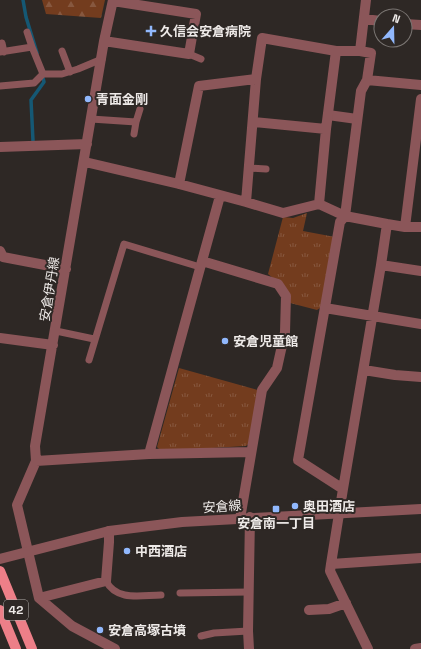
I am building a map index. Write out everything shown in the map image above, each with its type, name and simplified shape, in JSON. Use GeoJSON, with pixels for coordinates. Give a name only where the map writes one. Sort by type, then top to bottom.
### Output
{"type":"FeatureCollection","features":[{"type":"Feature","properties":{"kind":"main road","name":"42"},"geometry":{"type":"LineString","coordinates":[[0,571],[32,649]]}},
{"type":"Feature","properties":{"kind":"main road","name":"42"},"geometry":{"type":"LineString","coordinates":[[0,610],[16,649]]}},
{"type":"Feature","properties":{"kind":"street"},"geometry":{"type":"LineString","coordinates":[[360,52],[366,0]]}},
{"type":"Feature","properties":{"kind":"street"},"geometry":{"type":"LineString","coordinates":[[104,41],[188,54],[196,14],[113,1]]}},
{"type":"Feature","properties":{"kind":"street","name":"安倉伊丹線"},"geometry":{"type":"LineString","coordinates":[[39,598],[17,505],[36,461],[35,446],[85,162],[104,41],[113,1]]}},
{"type":"Feature","properties":{"kind":"street"},"geometry":{"type":"LineString","coordinates":[[364,19],[373,20]]}},
{"type":"Feature","properties":{"kind":"street"},"geometry":{"type":"LineString","coordinates":[[246,202],[256,80],[262,38],[336,50],[371,53],[367,80],[361,91],[345,216],[340,222],[298,460],[343,489]]}},
{"type":"Feature","properties":{"kind":"street"},"geometry":{"type":"LineString","coordinates":[[319,204],[326,129],[336,50]]}},
{"type":"Feature","properties":{"kind":"street"},"geometry":{"type":"LineString","coordinates":[[178,184],[199,86],[256,80]]}},
{"type":"Feature","properties":{"kind":"street"},"geometry":{"type":"LineString","coordinates":[[367,80],[421,85]]}},
{"type":"Feature","properties":{"kind":"street"},"geometry":{"type":"LineString","coordinates":[[405,227],[421,99]]}},
{"type":"Feature","properties":{"kind":"street"},"geometry":{"type":"LineString","coordinates":[[328,115],[357,119]]}},
{"type":"Feature","properties":{"kind":"street"},"geometry":{"type":"LineString","coordinates":[[253,122],[326,129]]}},
{"type":"Feature","properties":{"kind":"street"},"geometry":{"type":"LineString","coordinates":[[0,147],[87,144]]}},
{"type":"Feature","properties":{"kind":"street"},"geometry":{"type":"LineString","coordinates":[[85,162],[178,184],[283,213],[319,204],[345,216],[405,227],[421,227]]}},
{"type":"Feature","properties":{"kind":"street"},"geometry":{"type":"LineString","coordinates":[[149,454],[220,196]]}},
{"type":"Feature","properties":{"kind":"street"},"geometry":{"type":"LineString","coordinates":[[368,649],[330,571],[387,224]]}},
{"type":"Feature","properties":{"kind":"street"},"geometry":{"type":"LineString","coordinates":[[0,251],[3,258],[66,269]]}},
{"type":"Feature","properties":{"kind":"street"},"geometry":{"type":"LineString","coordinates":[[201,264],[278,284],[286,296],[285,332],[277,368],[262,390],[251,452],[245,518],[249,592],[249,649]]}},
{"type":"Feature","properties":{"kind":"street"},"geometry":{"type":"LineString","coordinates":[[381,265],[421,271]]}},
{"type":"Feature","properties":{"kind":"street"},"geometry":{"type":"LineString","coordinates":[[325,308],[421,324]]}},
{"type":"Feature","properties":{"kind":"street"},"geometry":{"type":"LineString","coordinates":[[0,338],[53,344]]}},
{"type":"Feature","properties":{"kind":"street"},"geometry":{"type":"LineString","coordinates":[[364,370],[421,377]]}},
{"type":"Feature","properties":{"kind":"street"},"geometry":{"type":"LineString","coordinates":[[36,461],[149,454],[251,452]]}},
{"type":"Feature","properties":{"kind":"street","name":"安倉線"},"geometry":{"type":"LineString","coordinates":[[28,551],[109,531],[182,522],[421,509]]}},
{"type":"Feature","properties":{"kind":"street"},"geometry":{"type":"LineString","coordinates":[[39,598],[106,581],[109,531]]}},
{"type":"Feature","properties":{"kind":"street"},"geometry":{"type":"LineString","coordinates":[[0,559],[28,551]]}},
{"type":"Feature","properties":{"kind":"street"},"geometry":{"type":"LineString","coordinates":[[331,564],[421,558]]}},
{"type":"Feature","properties":{"kind":"street"},"geometry":{"type":"LineString","coordinates":[[39,598],[72,626],[114,649]]}},
{"type":"Feature","properties":{"kind":"street"},"geometry":{"type":"LineString","coordinates":[[309,610],[328,609],[346,603]]}},
{"type":"Feature","properties":{"kind":"street"},"geometry":{"type":"LineString","coordinates":[[417,649],[421,648]]}},
{"type":"Feature","properties":{"kind":"lane"},"geometry":{"type":"LineString","coordinates":[[27,32],[43,74]]}},
{"type":"Feature","properties":{"kind":"lane"},"geometry":{"type":"LineString","coordinates":[[2,43],[2,52],[32,47]]}},
{"type":"Feature","properties":{"kind":"lane"},"geometry":{"type":"LineString","coordinates":[[62,50],[70,72]]}},
{"type":"Feature","properties":{"kind":"lane"},"geometry":{"type":"LineString","coordinates":[[188,54],[200,59]]}},
{"type":"Feature","properties":{"kind":"lane"},"geometry":{"type":"LineString","coordinates":[[0,86],[34,83],[43,74],[62,74],[70,72],[102,59]]}},
{"type":"Feature","properties":{"kind":"lane"},"geometry":{"type":"LineString","coordinates":[[134,134],[140,109]]}},
{"type":"Feature","properties":{"kind":"lane"},"geometry":{"type":"LineString","coordinates":[[91,119],[136,122]]}},
{"type":"Feature","properties":{"kind":"lane"},"geometry":{"type":"LineString","coordinates":[[249,168],[266,170]]}},
{"type":"Feature","properties":{"kind":"lane"},"geometry":{"type":"LineString","coordinates":[[89,360],[94,339],[124,244],[201,264]]}},
{"type":"Feature","properties":{"kind":"lane"},"geometry":{"type":"LineString","coordinates":[[56,332],[94,339]]}},
{"type":"Feature","properties":{"kind":"lane"},"geometry":{"type":"LineString","coordinates":[[106,581],[110,588],[120,594],[138,597],[161,595]]}},
{"type":"Feature","properties":{"kind":"lane"},"geometry":{"type":"LineString","coordinates":[[180,593],[249,592]]}},
{"type":"Feature","properties":{"kind":"lane"},"geometry":{"type":"LineString","coordinates":[[201,636],[214,633],[248,631]]}},
{"type":"Feature","properties":{"kind":"green space"},"geometry":{"type":"Polygon","coordinates":[[[42,0],[105,0],[101,18],[46,14],[42,0]]]}},
{"type":"Feature","properties":{"kind":"green space"},"geometry":{"type":"Polygon","coordinates":[[[307,213],[303,231],[335,237],[323,306],[317,310],[290,303],[279,283],[268,274],[283,217],[293,218],[307,213]]]}},
{"type":"Feature","properties":{"kind":"green space"},"geometry":{"type":"Polygon","coordinates":[[[179,368],[258,390],[249,443],[246,446],[161,451],[157,447],[179,368]]]}},
{"type":"Feature","properties":{"kind":"waterway"},"geometry":{"type":"LineString","coordinates":[[23,0],[26,17],[37,53]]}},
{"type":"Feature","properties":{"kind":"waterway"},"geometry":{"type":"LineString","coordinates":[[33,141],[31,100],[44,82],[42,74]]}},
{"type":"Feature","properties":{"kind":"place","name":"久信会安倉病院"},"geometry":{"type":"Point","coordinates":[151,31]}},
{"type":"Feature","properties":{"kind":"place","name":"青面金剛"},"geometry":{"type":"Point","coordinates":[88,99]}},
{"type":"Feature","properties":{"kind":"place","name":"安倉児童館"},"geometry":{"type":"Point","coordinates":[225,341]}},
{"type":"Feature","properties":{"kind":"place","name":"奥田酒店"},"geometry":{"type":"Point","coordinates":[295,506]}},
{"type":"Feature","properties":{"kind":"place","name":"安倉南一丁目"},"geometry":{"type":"Point","coordinates":[276,509]}},
{"type":"Feature","properties":{"kind":"place","name":"中西酒店"},"geometry":{"type":"Point","coordinates":[127,551]}},
{"type":"Feature","properties":{"kind":"place","name":"安倉高塚古墳"},"geometry":{"type":"Point","coordinates":[100,630]}}]}
